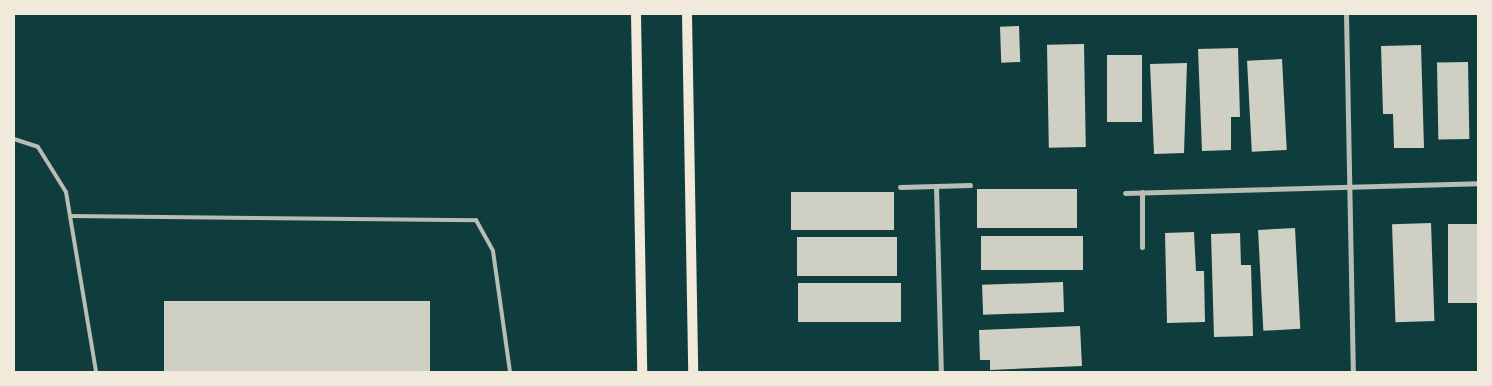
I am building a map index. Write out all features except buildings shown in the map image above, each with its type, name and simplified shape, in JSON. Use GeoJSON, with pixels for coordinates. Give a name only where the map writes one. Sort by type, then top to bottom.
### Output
{"type":"FeatureCollection","features":[{"type":"Feature","properties":{"kind":"main road"},"geometry":{"type":"LineString","coordinates":[[636,14],[642,372]]}},
{"type":"Feature","properties":{"kind":"main road"},"geometry":{"type":"LineString","coordinates":[[687,14],[693,372]]}},
{"type":"Feature","properties":{"kind":"street"},"geometry":{"type":"LineString","coordinates":[[1346,14],[1353,372]]}},
{"type":"Feature","properties":{"kind":"street"},"geometry":{"type":"LineString","coordinates":[[1124,193],[1478,183]]}},
{"type":"Feature","properties":{"kind":"street"},"geometry":{"type":"LineString","coordinates":[[936,186],[941,372]]}},
{"type":"Feature","properties":{"kind":"street"},"geometry":{"type":"LineString","coordinates":[[900,187],[970,186]]}},
{"type":"Feature","properties":{"kind":"street"},"geometry":{"type":"LineString","coordinates":[[1142,192],[1142,247]]}},
{"type":"Feature","properties":{"kind":"lane"},"geometry":{"type":"LineString","coordinates":[[14,139],[38,147],[66,192],[96,372]]}},
{"type":"Feature","properties":{"kind":"lane"},"geometry":{"type":"LineString","coordinates":[[70,216],[476,220],[493,251],[510,372]]}}]}
